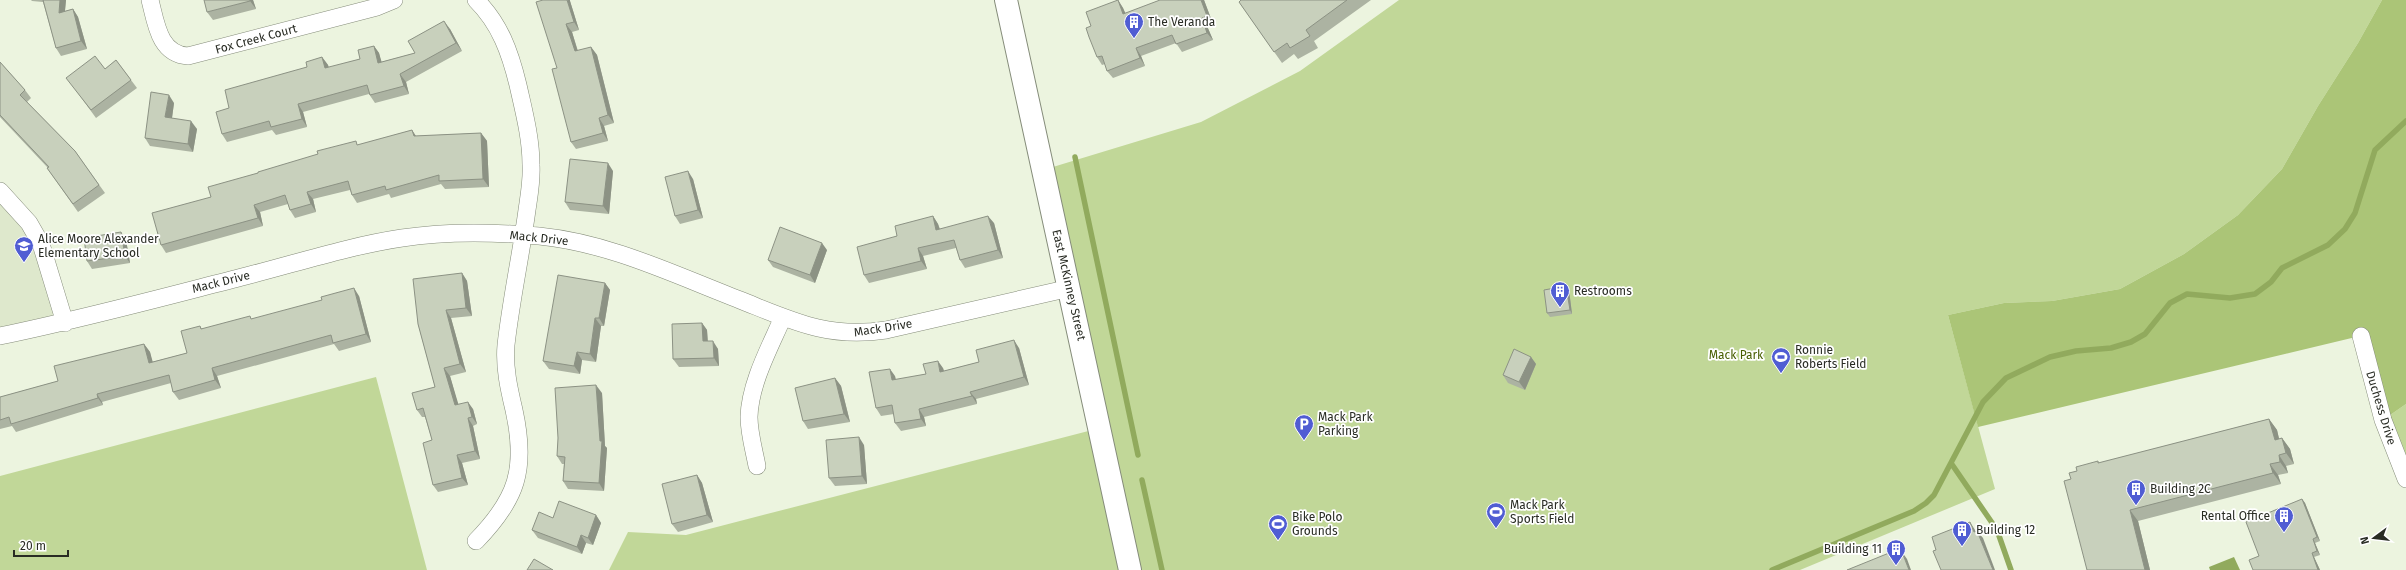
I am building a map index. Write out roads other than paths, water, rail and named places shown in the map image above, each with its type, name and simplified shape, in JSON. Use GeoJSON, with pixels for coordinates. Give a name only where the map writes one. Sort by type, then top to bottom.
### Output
{"type":"FeatureCollection","features":[{"type":"Feature","properties":{"kind":"main road","name":"East McKinney Street"},"geometry":{"type":"LineString","coordinates":[[1006,0],[1070,288],[1130,570]]}},
{"type":"Feature","properties":{"kind":"street","name":"Fox Creek Court"},"geometry":{"type":"LineString","coordinates":[[150,0],[162,41],[172,52],[188,56],[377,7],[394,0]]}},
{"type":"Feature","properties":{"kind":"street"},"geometry":{"type":"LineString","coordinates":[[476,0],[498,28],[508,47],[525,116],[531,167],[524,235],[506,345],[508,379],[519,436],[518,470],[513,490],[504,508],[476,541]]}},
{"type":"Feature","properties":{"kind":"street"},"geometry":{"type":"LineString","coordinates":[[0,191],[29,223],[41,244],[65,323]]}},
{"type":"Feature","properties":{"kind":"street","name":"Mack Drive"},"geometry":{"type":"LineString","coordinates":[[0,336],[65,323],[376,243],[450,233],[524,235],[577,242],[616,253],[821,330],[861,333],[886,330],[1070,288]]}},
{"type":"Feature","properties":{"kind":"street"},"geometry":{"type":"LineString","coordinates":[[757,466],[750,430],[752,399],[783,317]]}},
{"type":"Feature","properties":{"kind":"street","name":"Duchess Drive"},"geometry":{"type":"LineString","coordinates":[[2361,336],[2383,420],[2406,479]]}},
{"type":"Feature","properties":{"kind":"waterway"},"geometry":{"type":"LineString","coordinates":[[1772,570],[1914,511],[1926,503],[1934,495],[1983,402],[2006,378],[2050,357],[2076,351],[2111,348],[2131,342],[2145,334],[2170,303],[2187,294],[2230,298],[2255,294],[2271,282],[2282,268],[2328,245],[2345,229],[2355,213],[2375,150],[2406,121]]}},
{"type":"Feature","properties":{"kind":"waterway"},"geometry":{"type":"LineString","coordinates":[[1075,157],[1138,455]]}},
{"type":"Feature","properties":{"kind":"waterway"},"geometry":{"type":"LineString","coordinates":[[1951,463],[1997,530],[2011,570]]}},
{"type":"Feature","properties":{"kind":"waterway"},"geometry":{"type":"LineString","coordinates":[[1142,480],[1162,570]]}},
{"type":"Feature","properties":{"kind":"place","name":"The Veranda"},"geometry":{"type":"Point","coordinates":[1134,39]}},
{"type":"Feature","properties":{"kind":"place","name":"Alice Moore Alexander Elementary School"},"geometry":{"type":"Point","coordinates":[24,263]}},
{"type":"Feature","properties":{"kind":"place","name":"Restrooms"},"geometry":{"type":"Point","coordinates":[1560,308]}},
{"type":"Feature","properties":{"kind":"place","name":"Ronnie Roberts Field"},"geometry":{"type":"Point","coordinates":[1781,374]}},
{"type":"Feature","properties":{"kind":"place","name":"Mack Park Parking"},"geometry":{"type":"Point","coordinates":[1304,441]}},
{"type":"Feature","properties":{"kind":"place","name":"Building 2C"},"geometry":{"type":"Point","coordinates":[2136,506]}},
{"type":"Feature","properties":{"kind":"place","name":"Mack Park Sports Field"},"geometry":{"type":"Point","coordinates":[1496,529]}},
{"type":"Feature","properties":{"kind":"place","name":"Rental Office"},"geometry":{"type":"Point","coordinates":[2284,533]}},
{"type":"Feature","properties":{"kind":"place","name":"Bike Polo Grounds"},"geometry":{"type":"Point","coordinates":[1278,541]}},
{"type":"Feature","properties":{"kind":"place","name":"Building 12"},"geometry":{"type":"Point","coordinates":[1962,547]}},
{"type":"Feature","properties":{"kind":"place","name":"Building 11"},"geometry":{"type":"Point","coordinates":[1896,566]}},
{"type":"Feature","properties":{"kind":"park label","name":"Mack Park"},"geometry":{"type":"Point","coordinates":[1736,355]}}]}
